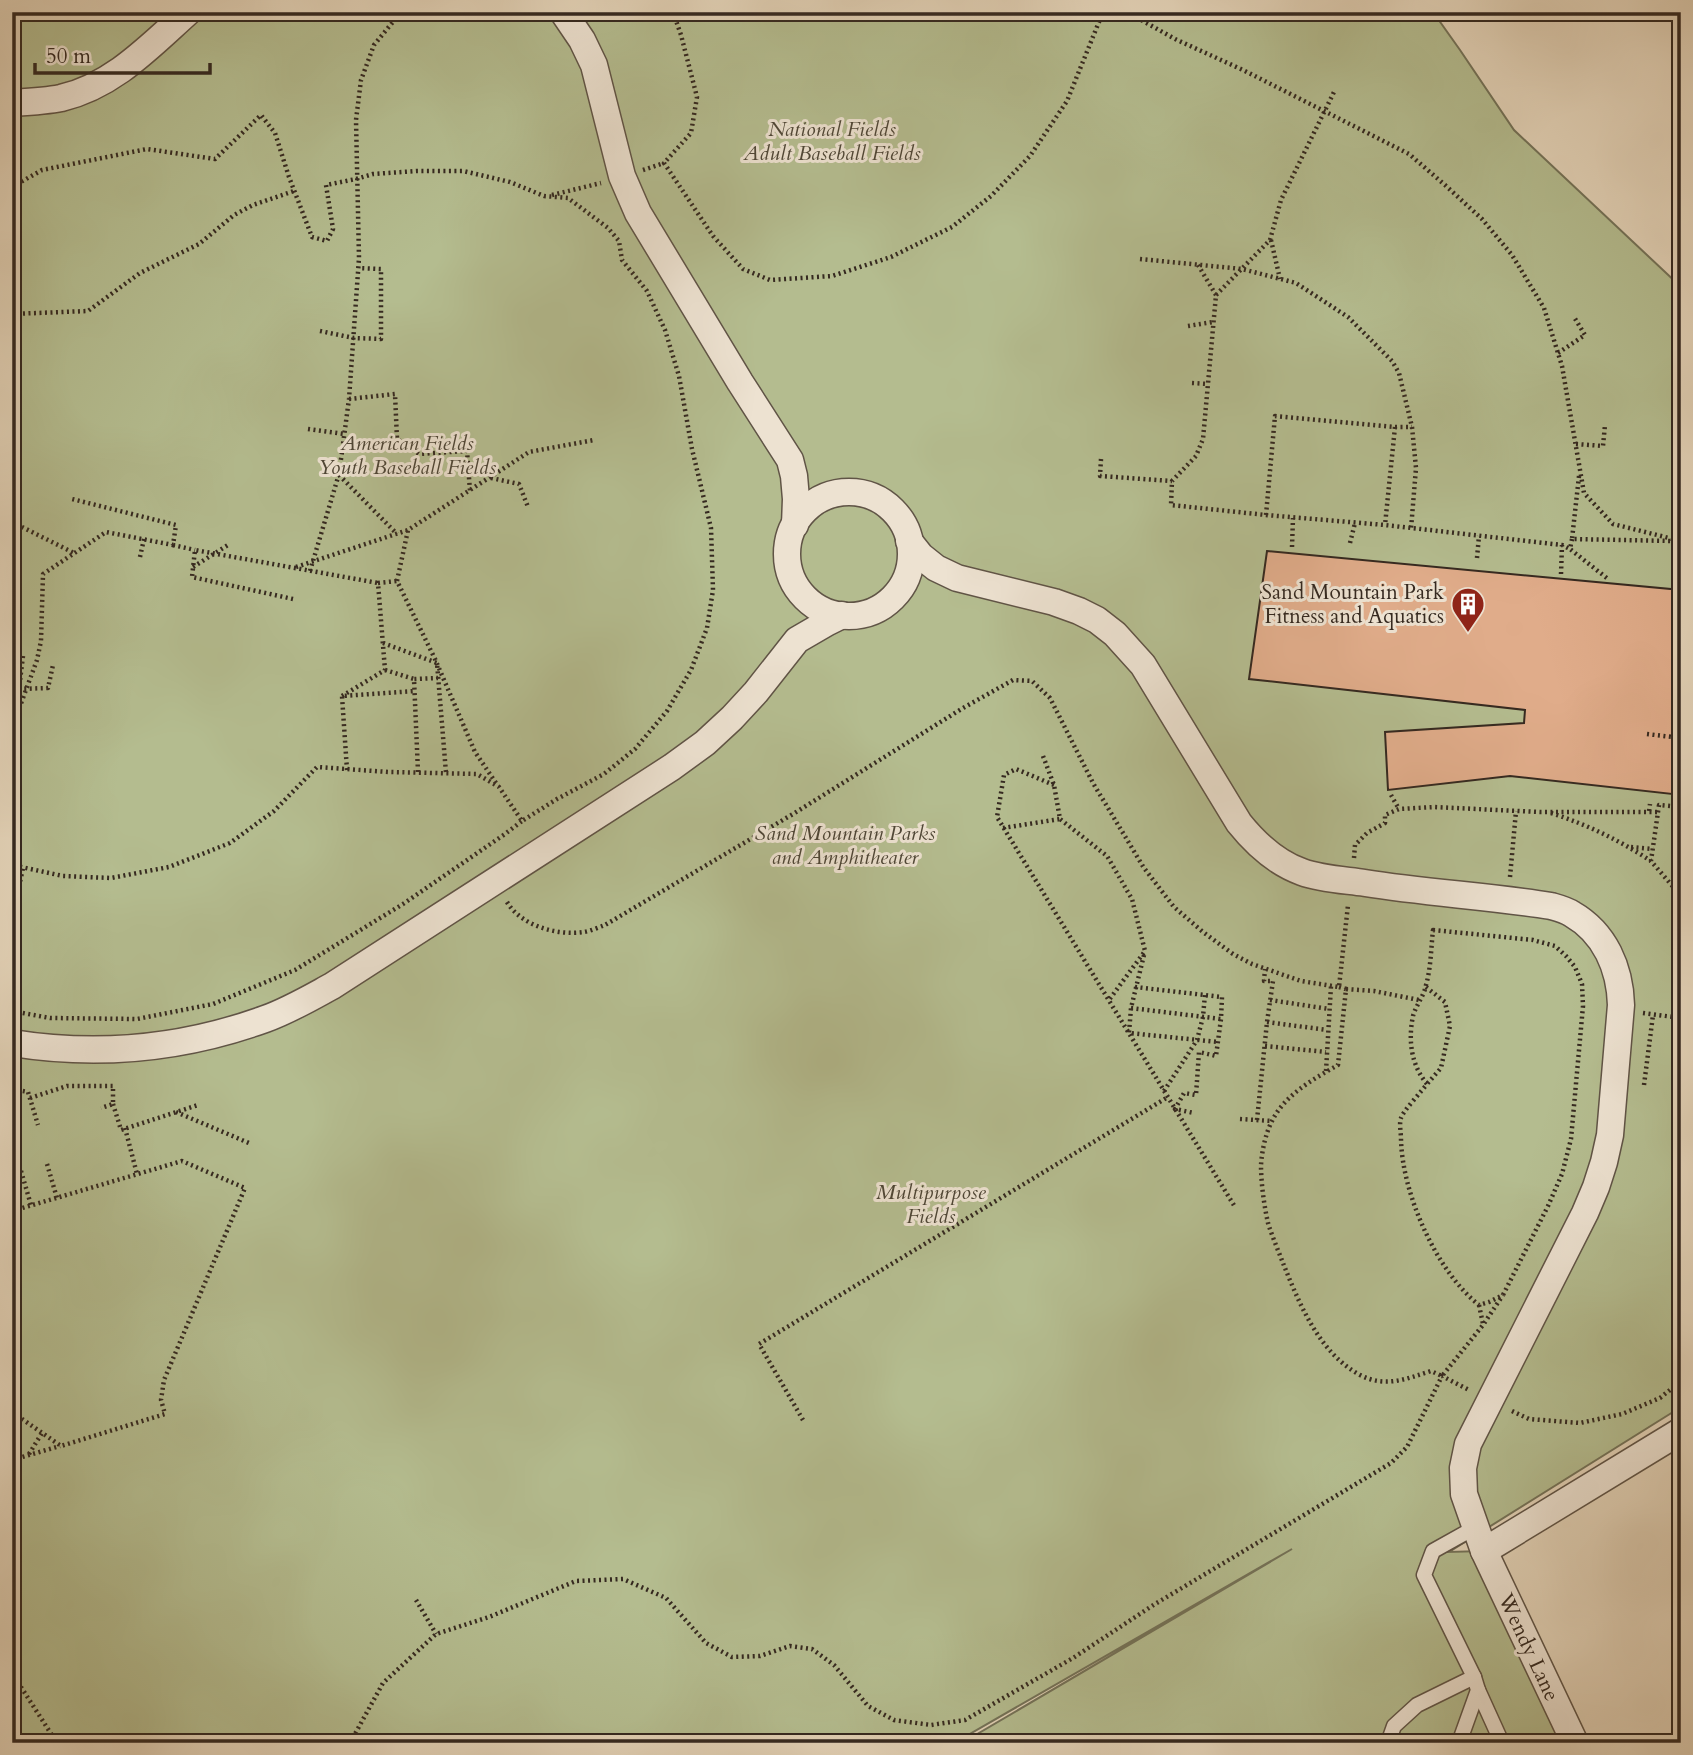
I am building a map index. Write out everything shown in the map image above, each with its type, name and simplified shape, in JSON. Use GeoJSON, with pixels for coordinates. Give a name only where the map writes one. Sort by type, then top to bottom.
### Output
{"type":"FeatureCollection","features":[{"type":"Feature","properties":{"kind":"street"},"geometry":{"type":"LineString","coordinates":[[12,103],[62,97],[90,88],[130,63],[188,12]]}},
{"type":"Feature","properties":{"kind":"street"},"geometry":{"type":"LineString","coordinates":[[564,12],[594,65],[622,176],[638,213],[790,460],[796,499],[794,525]]}},
{"type":"Feature","properties":{"kind":"street"},"geometry":{"type":"LineString","coordinates":[[790,460],[818,480],[845,492]]}},
{"type":"Feature","properties":{"kind":"street"},"geometry":{"type":"LineString","coordinates":[[856,492],[876,497],[894,510],[906,527],[911,548],[909,569],[901,588],[886,603],[868,613],[842,615],[828,612],[810,603],[797,589],[789,570],[787,550],[794,525],[801,514],[816,501],[835,493],[856,492]]}},
{"type":"Feature","properties":{"kind":"street"},"geometry":{"type":"LineString","coordinates":[[909,541],[921,556],[936,568],[957,578]]}},
{"type":"Feature","properties":{"kind":"street"},"geometry":{"type":"LineString","coordinates":[[897,593],[919,584],[957,578]]}},
{"type":"Feature","properties":{"kind":"street","name":"Wendy Lane"},"geometry":{"type":"LineString","coordinates":[[957,578],[1054,602],[1097,620],[1115,634],[1143,665],[1239,823],[1250,836],[1283,862],[1302,872],[1351,881],[1551,906],[1571,913],[1585,923],[1609,953],[1616,969],[1621,1005],[1604,1162],[1585,1213],[1468,1444],[1463,1468],[1464,1494],[1480,1539],[1575,1743]]}},
{"type":"Feature","properties":{"kind":"street"},"geometry":{"type":"LineString","coordinates":[[788,650],[793,634],[797,589]]}},
{"type":"Feature","properties":{"kind":"street"},"geometry":{"type":"LineString","coordinates":[[12,1043],[74,1050],[151,1047],[193,1040],[255,1023],[301,1003],[332,986],[672,767],[705,743],[756,692],[797,640],[842,615]]}},
{"type":"Feature","properties":{"kind":"street"},"geometry":{"type":"LineString","coordinates":[[1480,1539],[1681,1431]]}},
{"type":"Feature","properties":{"kind":"lane"},"geometry":{"type":"LineString","coordinates":[[1480,1539],[1433,1551],[1424,1575],[1502,1743]]}},
{"type":"Feature","properties":{"kind":"lane"},"geometry":{"type":"LineString","coordinates":[[1388,1743],[1394,1726],[1417,1705],[1476,1683]]}},
{"type":"Feature","properties":{"kind":"lane"},"geometry":{"type":"LineString","coordinates":[[1459,1743],[1476,1683]]}},
{"type":"Feature","properties":{"kind":"path"},"geometry":{"type":"LineString","coordinates":[[310,571],[338,474],[349,400],[359,268],[355,120],[361,80],[374,45],[401,12]]}},
{"type":"Feature","properties":{"kind":"path"},"geometry":{"type":"LineString","coordinates":[[673,12],[698,97],[691,133],[664,163],[712,236],[743,269],[770,280],[832,276],[891,257],[952,227],[991,196],[1030,156],[1067,101],[1103,12]]}},
{"type":"Feature","properties":{"kind":"path"},"geometry":{"type":"LineString","coordinates":[[1131,13],[1175,39],[1243,70],[1409,154],[1482,219],[1512,255],[1544,308],[1562,366],[1584,493],[1613,524],[1680,541]]}},
{"type":"Feature","properties":{"kind":"path"},"geometry":{"type":"LineString","coordinates":[[1216,295],[1270,240],[1281,200],[1334,92]]}},
{"type":"Feature","properties":{"kind":"path"},"geometry":{"type":"LineString","coordinates":[[12,187],[42,170],[147,149],[215,159],[261,115],[275,133],[312,237],[327,241],[333,229],[326,185],[373,174],[463,171],[510,182],[544,197],[568,198],[608,228],[619,241],[622,260],[647,291],[665,330],[679,376],[692,449],[711,528],[713,590],[707,628],[691,670],[667,711],[635,749],[604,774],[522,821],[403,904],[295,970],[214,1004],[137,1019],[50,1018],[12,1011]]}},
{"type":"Feature","properties":{"kind":"path"},"geometry":{"type":"LineString","coordinates":[[12,314],[88,311],[140,273],[199,244],[234,215],[253,205],[294,191]]}},
{"type":"Feature","properties":{"kind":"path"},"geometry":{"type":"LineString","coordinates":[[1270,240],[1280,279]]}},
{"type":"Feature","properties":{"kind":"path"},"geometry":{"type":"LineString","coordinates":[[1140,259],[1242,269],[1280,279],[1296,284],[1348,317],[1392,361],[1399,373],[1412,427],[1416,468],[1411,529]]}},
{"type":"Feature","properties":{"kind":"path"},"geometry":{"type":"LineString","coordinates":[[1198,265],[1216,295],[1203,439],[1196,456],[1172,481],[1171,505],[1562,545],[1608,579]]}},
{"type":"Feature","properties":{"kind":"path"},"geometry":{"type":"LineString","coordinates":[[320,331],[354,338],[381,339],[381,269],[359,268]]}},
{"type":"Feature","properties":{"kind":"path"},"geometry":{"type":"LineString","coordinates":[[1558,353],[1586,335],[1574,317]]}},
{"type":"Feature","properties":{"kind":"path"},"geometry":{"type":"LineString","coordinates":[[1188,326],[1213,322]]}},
{"type":"Feature","properties":{"kind":"path"},"geometry":{"type":"LineString","coordinates":[[1192,383],[1208,384]]}},
{"type":"Feature","properties":{"kind":"path"},"geometry":{"type":"LineString","coordinates":[[349,400],[395,394],[397,439],[419,454],[467,451],[470,491]]}},
{"type":"Feature","properties":{"kind":"path"},"geometry":{"type":"LineString","coordinates":[[1266,515],[1275,416],[1412,427]]}},
{"type":"Feature","properties":{"kind":"path"},"geometry":{"type":"LineString","coordinates":[[1576,444],[1603,446],[1605,425]]}},
{"type":"Feature","properties":{"kind":"path"},"geometry":{"type":"LineString","coordinates":[[1385,525],[1395,427]]}},
{"type":"Feature","properties":{"kind":"path"},"geometry":{"type":"LineString","coordinates":[[308,429],[344,434]]}},
{"type":"Feature","properties":{"kind":"path"},"geometry":{"type":"LineString","coordinates":[[293,568],[408,530],[529,453],[594,440]]}},
{"type":"Feature","properties":{"kind":"path"},"geometry":{"type":"LineString","coordinates":[[1101,458],[1100,476],[1172,481]]}},
{"type":"Feature","properties":{"kind":"path"},"geometry":{"type":"LineString","coordinates":[[1570,549],[1580,468]]}},
{"type":"Feature","properties":{"kind":"path"},"geometry":{"type":"LineString","coordinates":[[338,474],[397,534]]}},
{"type":"Feature","properties":{"kind":"path"},"geometry":{"type":"LineString","coordinates":[[490,478],[519,484],[528,507]]}},
{"type":"Feature","properties":{"kind":"path"},"geometry":{"type":"LineString","coordinates":[[72,499],[176,525],[173,545]]}},
{"type":"Feature","properties":{"kind":"path"},"geometry":{"type":"LineString","coordinates":[[1292,547],[1293,518]]}},
{"type":"Feature","properties":{"kind":"path"},"geometry":{"type":"LineString","coordinates":[[12,522],[74,553]]}},
{"type":"Feature","properties":{"kind":"path"},"geometry":{"type":"LineString","coordinates":[[1350,543],[1355,523]]}},
{"type":"Feature","properties":{"kind":"path"},"geometry":{"type":"LineString","coordinates":[[408,530],[397,581],[437,663],[475,752],[522,821]]}},
{"type":"Feature","properties":{"kind":"path"},"geometry":{"type":"LineString","coordinates":[[16,717],[37,660],[41,641],[43,574],[106,532],[378,583],[397,581]]}},
{"type":"Feature","properties":{"kind":"path"},"geometry":{"type":"LineString","coordinates":[[1477,558],[1479,536]]}},
{"type":"Feature","properties":{"kind":"path"},"geometry":{"type":"LineString","coordinates":[[140,557],[144,539]]}},
{"type":"Feature","properties":{"kind":"path"},"geometry":{"type":"LineString","coordinates":[[1572,539],[1680,541]]}},
{"type":"Feature","properties":{"kind":"path"},"geometry":{"type":"LineString","coordinates":[[193,568],[228,545]]}},
{"type":"Feature","properties":{"kind":"path"},"geometry":{"type":"LineString","coordinates":[[1561,574],[1562,545]]}},
{"type":"Feature","properties":{"kind":"path"},"geometry":{"type":"LineString","coordinates":[[195,550],[192,577],[293,599]]}},
{"type":"Feature","properties":{"kind":"path"},"geometry":{"type":"LineString","coordinates":[[378,583],[385,670]]}},
{"type":"Feature","properties":{"kind":"path"},"geometry":{"type":"LineString","coordinates":[[383,643],[437,663]]}},
{"type":"Feature","properties":{"kind":"path"},"geometry":{"type":"LineString","coordinates":[[12,757],[23,656]]}},
{"type":"Feature","properties":{"kind":"path"},"geometry":{"type":"LineString","coordinates":[[437,663],[446,773]]}},
{"type":"Feature","properties":{"kind":"path"},"geometry":{"type":"LineString","coordinates":[[19,689],[48,688],[53,665]]}},
{"type":"Feature","properties":{"kind":"path"},"geometry":{"type":"LineString","coordinates":[[342,696],[385,670],[414,679],[438,678]]}},
{"type":"Feature","properties":{"kind":"path"},"geometry":{"type":"LineString","coordinates":[[414,679],[418,772]]}},
{"type":"Feature","properties":{"kind":"path"},"geometry":{"type":"LineString","coordinates":[[476,854],[510,908],[525,920],[556,933],[585,932],[605,925],[793,814],[963,708],[1013,680],[1032,681],[1051,698],[1093,783],[1144,868],[1174,907],[1203,932],[1233,954],[1265,969],[1301,981],[1419,1000]]}},
{"type":"Feature","properties":{"kind":"path"},"geometry":{"type":"LineString","coordinates":[[342,696],[415,691]]}},
{"type":"Feature","properties":{"kind":"path"},"geometry":{"type":"LineString","coordinates":[[342,696],[347,770]]}},
{"type":"Feature","properties":{"kind":"path"},"geometry":{"type":"LineString","coordinates":[[1647,734],[1681,738]]}},
{"type":"Feature","properties":{"kind":"path"},"geometry":{"type":"LineString","coordinates":[[1043,756],[1054,785],[1060,819],[1107,856],[1132,899],[1145,951],[1135,987],[1129,1033]]}},
{"type":"Feature","properties":{"kind":"path"},"geometry":{"type":"LineString","coordinates":[[12,865],[63,876],[111,878],[169,867],[230,843],[274,811],[317,767],[477,774],[499,787]]}},
{"type":"Feature","properties":{"kind":"path"},"geometry":{"type":"LineString","coordinates":[[1054,785],[1016,769],[1004,775],[997,817],[1235,1207]]}},
{"type":"Feature","properties":{"kind":"path"},"geometry":{"type":"LineString","coordinates":[[1391,795],[1399,809]]}},
{"type":"Feature","properties":{"kind":"path"},"geometry":{"type":"LineString","coordinates":[[1649,811],[1650,804]]}},
{"type":"Feature","properties":{"kind":"path"},"geometry":{"type":"LineString","coordinates":[[1651,860],[1659,804],[1681,807]]}},
{"type":"Feature","properties":{"kind":"path"},"geometry":{"type":"LineString","coordinates":[[1339,987],[1355,845],[1367,833],[1385,823],[1385,815],[1399,809],[1434,807],[1552,813],[1616,839],[1651,860],[1681,896]]}},
{"type":"Feature","properties":{"kind":"path"},"geometry":{"type":"LineString","coordinates":[[1540,812],[1658,812]]}},
{"type":"Feature","properties":{"kind":"path"},"geometry":{"type":"LineString","coordinates":[[1003,828],[1060,819]]}},
{"type":"Feature","properties":{"kind":"path"},"geometry":{"type":"LineString","coordinates":[[1630,847],[1653,849]]}},
{"type":"Feature","properties":{"kind":"path"},"geometry":{"type":"LineString","coordinates":[[12,919],[23,868]]}},
{"type":"Feature","properties":{"kind":"path"},"geometry":{"type":"LineString","coordinates":[[350,1743],[383,1683],[436,1634],[489,1617],[576,1581],[623,1579],[666,1598],[706,1643],[732,1657],[760,1656],[790,1646],[812,1648],[834,1665],[868,1706],[894,1720],[931,1724],[965,1720],[1073,1658],[1155,1604],[1391,1464],[1407,1447],[1441,1376],[1483,1325],[1503,1295],[1562,1174],[1571,1139],[1583,1006],[1582,984],[1566,956],[1555,946],[1533,940],[1433,930],[1426,987],[1413,1016],[1411,1048],[1420,1075],[1427,1084]]}},
{"type":"Feature","properties":{"kind":"path"},"geometry":{"type":"LineString","coordinates":[[1109,1000],[1145,951]]}},
{"type":"Feature","properties":{"kind":"path"},"geometry":{"type":"LineString","coordinates":[[1257,1120],[1273,981],[1264,981],[1265,969]]}},
{"type":"Feature","properties":{"kind":"path"},"geometry":{"type":"LineString","coordinates":[[1326,1072],[1331,985]]}},
{"type":"Feature","properties":{"kind":"path"},"geometry":{"type":"LineString","coordinates":[[1135,987],[1223,997],[1216,1056],[1199,1052],[1196,1095],[1184,1093],[1175,1109]]}},
{"type":"Feature","properties":{"kind":"path"},"geometry":{"type":"LineString","coordinates":[[1426,987],[1445,1002],[1450,1026],[1441,1068],[1401,1117],[1402,1150],[1408,1187],[1419,1221],[1435,1251],[1454,1278],[1479,1305],[1483,1325]]}},
{"type":"Feature","properties":{"kind":"path"},"geometry":{"type":"LineString","coordinates":[[1346,989],[1338,1065],[1292,1095],[1272,1121],[1261,1165],[1268,1223],[1300,1302],[1335,1356],[1359,1374],[1377,1381],[1397,1382],[1431,1371],[1529,1419],[1580,1423],[1622,1414],[1660,1398],[1681,1381]]}},
{"type":"Feature","properties":{"kind":"path"},"geometry":{"type":"LineString","coordinates":[[1164,1091],[1197,1040],[1205,994]]}},
{"type":"Feature","properties":{"kind":"path"},"geometry":{"type":"LineString","coordinates":[[1270,1000],[1329,1009]]}},
{"type":"Feature","properties":{"kind":"path"},"geometry":{"type":"LineString","coordinates":[[1131,1009],[1221,1019]]}},
{"type":"Feature","properties":{"kind":"path"},"geometry":{"type":"LineString","coordinates":[[1644,1085],[1653,1014]]}},
{"type":"Feature","properties":{"kind":"path"},"geometry":{"type":"LineString","coordinates":[[1267,1022],[1327,1030]]}},
{"type":"Feature","properties":{"kind":"path"},"geometry":{"type":"LineString","coordinates":[[1129,1033],[1218,1042]]}},
{"type":"Feature","properties":{"kind":"path"},"geometry":{"type":"LineString","coordinates":[[1265,1046],[1326,1052]]}},
{"type":"Feature","properties":{"kind":"path"},"geometry":{"type":"LineString","coordinates":[[30,1098],[67,1086],[113,1086],[113,1104],[121,1130],[198,1105]]}},
{"type":"Feature","properties":{"kind":"path"},"geometry":{"type":"LineString","coordinates":[[12,1089],[28,1092],[38,1125]]}},
{"type":"Feature","properties":{"kind":"path"},"geometry":{"type":"LineString","coordinates":[[803,1420],[759,1344],[1168,1097]]}},
{"type":"Feature","properties":{"kind":"path"},"geometry":{"type":"LineString","coordinates":[[101,1108],[113,1104]]}},
{"type":"Feature","properties":{"kind":"path"},"geometry":{"type":"LineString","coordinates":[[1175,1109],[1194,1113]]}},
{"type":"Feature","properties":{"kind":"path"},"geometry":{"type":"LineString","coordinates":[[176,1112],[249,1143]]}},
{"type":"Feature","properties":{"kind":"path"},"geometry":{"type":"LineString","coordinates":[[1240,1119],[1272,1121]]}},
{"type":"Feature","properties":{"kind":"path"},"geometry":{"type":"LineString","coordinates":[[125,1128],[137,1174]]}},
{"type":"Feature","properties":{"kind":"path"},"geometry":{"type":"LineString","coordinates":[[12,1211],[183,1161],[245,1188],[164,1380],[162,1400],[165,1414],[12,1460]]}},
{"type":"Feature","properties":{"kind":"path"},"geometry":{"type":"LineString","coordinates":[[47,1164],[57,1198]]}},
{"type":"Feature","properties":{"kind":"path"},"geometry":{"type":"LineString","coordinates":[[21,1171],[31,1205]]}},
{"type":"Feature","properties":{"kind":"path"},"geometry":{"type":"LineString","coordinates":[[1479,1305],[1503,1295]]}},
{"type":"Feature","properties":{"kind":"path"},"geometry":{"type":"LineString","coordinates":[[12,1412],[61,1446]]}},
{"type":"Feature","properties":{"kind":"path"},"geometry":{"type":"LineString","coordinates":[[29,1455],[42,1433]]}},
{"type":"Feature","properties":{"kind":"path"},"geometry":{"type":"LineString","coordinates":[[416,1600],[436,1634]]}},
{"type":"Feature","properties":{"kind":"path"},"geometry":{"type":"LineString","coordinates":[[12,1673],[57,1743]]}},
{"type":"Feature","properties":{"kind":"green space","name":"Sand Mountain Parks and Amphitheater"},"geometry":{"type":"Polygon","coordinates":[[[12,12],[1433,12],[1514,130],[1681,287],[1681,1407],[1449,1552],[1484,1551],[1575,1743],[962,1743],[1292,1549],[954,1743],[12,1743],[12,12]]]}},
{"type":"Feature","properties":{"kind":"building","name":"Sand Mountain Park Fitness and Aquatics"},"geometry":{"type":"Polygon","coordinates":[[[1267,551],[1681,590],[1681,795],[1510,776],[1388,790],[1385,732],[1524,723],[1525,710],[1249,679],[1267,551]]]}},
{"type":"Feature","properties":{"kind":"place","name":"Sand Mountain Park Fitness and Aquatics"},"geometry":{"type":"Point","coordinates":[1468,634]}},
{"type":"Feature","properties":{"kind":"park label","name":"National Fields Adult Baseball Fields"},"geometry":{"type":"Point","coordinates":[832,141]}},
{"type":"Feature","properties":{"kind":"park label","name":"American Fields Youth Baseball Fields"},"geometry":{"type":"Point","coordinates":[407,455]}},
{"type":"Feature","properties":{"kind":"park label","name":"Multipurpose Fields"},"geometry":{"type":"Point","coordinates":[931,1204]}}]}
